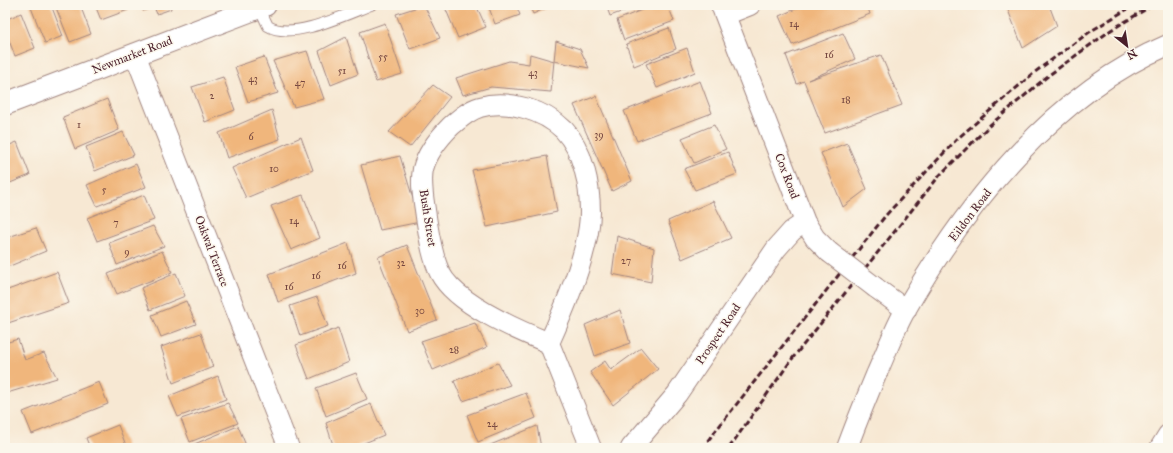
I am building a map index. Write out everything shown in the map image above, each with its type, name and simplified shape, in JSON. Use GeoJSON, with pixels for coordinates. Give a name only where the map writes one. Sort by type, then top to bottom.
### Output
{"type":"FeatureCollection","features":[{"type":"Feature","properties":{"kind":"main road","name":"Newmarket Road"},"geometry":{"type":"LineString","coordinates":[[5,104],[262,6]]}},
{"type":"Feature","properties":{"kind":"street"},"geometry":{"type":"LineString","coordinates":[[723,10],[750,5]]}},
{"type":"Feature","properties":{"kind":"street","name":"Cox Road"},"geometry":{"type":"LineString","coordinates":[[723,10],[805,222],[815,238],[829,252],[906,310]]}},
{"type":"Feature","properties":{"kind":"street","name":"Eildon Road"},"geometry":{"type":"LineString","coordinates":[[847,448],[891,340],[906,310],[952,237],[1020,152],[1087,92],[1113,73],[1168,44]]}},
{"type":"Feature","properties":{"kind":"street","name":"Oakwal Terrace"},"geometry":{"type":"LineString","coordinates":[[135,54],[289,448]]}},
{"type":"Feature","properties":{"kind":"street","name":"Bush Street"},"geometry":{"type":"LineString","coordinates":[[494,104],[513,106],[532,110],[549,119],[564,130],[574,144],[582,164],[590,211],[588,232],[562,316],[549,343],[522,332],[461,298],[445,282],[435,261],[423,197],[423,168],[441,136],[468,113],[479,107],[494,104]]}},
{"type":"Feature","properties":{"kind":"street","name":"Prospect Road"},"geometry":{"type":"LineString","coordinates":[[631,448],[677,394],[776,249],[792,231],[805,222]]}},
{"type":"Feature","properties":{"kind":"street"},"geometry":{"type":"LineString","coordinates":[[549,343],[591,448]]}},
{"type":"Feature","properties":{"kind":"street"},"geometry":{"type":"LineString","coordinates":[[1160,448],[1168,435]]}},
{"type":"Feature","properties":{"kind":"lane","name":"Newmarket Road"},"geometry":{"type":"LineString","coordinates":[[262,6],[268,26],[282,31],[311,26],[371,5]]}},
{"type":"Feature","properties":{"kind":"building"},"geometry":{"type":"Polygon","coordinates":[[[30,5],[51,5],[63,36],[45,43],[30,5]]]}},
{"type":"Feature","properties":{"kind":"building"},"geometry":{"type":"Polygon","coordinates":[[[55,5],[80,5],[91,34],[70,42],[55,5]]]}},
{"type":"Feature","properties":{"kind":"building"},"geometry":{"type":"Polygon","coordinates":[[[95,5],[126,5],[128,10],[101,20],[95,5]]]}},
{"type":"Feature","properties":{"kind":"building"},"geometry":{"type":"Polygon","coordinates":[[[141,5],[170,5],[171,9],[157,14],[154,7],[143,11],[141,5]]]}},
{"type":"Feature","properties":{"kind":"building"},"geometry":{"type":"Polygon","coordinates":[[[424,5],[440,38],[410,49],[396,14],[424,5]]]}},
{"type":"Feature","properties":{"kind":"building"},"geometry":{"type":"Polygon","coordinates":[[[444,5],[476,5],[486,27],[458,38],[444,5]]]}},
{"type":"Feature","properties":{"kind":"building"},"geometry":{"type":"Polygon","coordinates":[[[488,5],[516,5],[520,15],[495,24],[488,5]]]}},
{"type":"Feature","properties":{"kind":"building"},"geometry":{"type":"Polygon","coordinates":[[[529,5],[553,5],[533,14],[529,5]]]}},
{"type":"Feature","properties":{"kind":"building"},"geometry":{"type":"Polygon","coordinates":[[[606,5],[640,5],[610,16],[606,5]]]}},
{"type":"Feature","properties":{"kind":"building"},"geometry":{"type":"Polygon","coordinates":[[[654,5],[668,5],[674,21],[624,40],[617,20],[654,5]]]}},
{"type":"Feature","properties":{"kind":"building"},"geometry":{"type":"Polygon","coordinates":[[[805,5],[867,5],[870,14],[792,45],[779,16],[805,5]]]}},
{"type":"Feature","properties":{"kind":"building"},"geometry":{"type":"Polygon","coordinates":[[[1006,5],[1049,5],[1057,26],[1023,48],[1006,5]]]}},
{"type":"Feature","properties":{"kind":"building"},"geometry":{"type":"Polygon","coordinates":[[[21,13],[35,48],[15,56],[8,38],[5,39],[5,20],[21,13]]]}},
{"type":"Feature","properties":{"kind":"building"},"geometry":{"type":"Polygon","coordinates":[[[385,23],[402,74],[376,82],[360,32],[385,23]]]}},
{"type":"Feature","properties":{"kind":"building"},"geometry":{"type":"Polygon","coordinates":[[[669,28],[676,49],[634,66],[626,44],[669,28]]]}},
{"type":"Feature","properties":{"kind":"building"},"geometry":{"type":"Polygon","coordinates":[[[843,33],[855,59],[808,80],[881,55],[902,105],[825,133],[804,81],[797,84],[786,55],[843,33]]]}},
{"type":"Feature","properties":{"kind":"building"},"geometry":{"type":"Polygon","coordinates":[[[346,37],[358,74],[331,85],[319,51],[346,37]]]}},
{"type":"Feature","properties":{"kind":"building"},"geometry":{"type":"Polygon","coordinates":[[[556,41],[580,49],[589,68],[554,61],[556,41]]]}},
{"type":"Feature","properties":{"kind":"building"},"geometry":{"type":"Polygon","coordinates":[[[687,48],[695,72],[657,88],[646,64],[687,48]]]}},
{"type":"Feature","properties":{"kind":"building"},"geometry":{"type":"Polygon","coordinates":[[[307,51],[324,99],[294,107],[273,61],[307,51]]]}},
{"type":"Feature","properties":{"kind":"building"},"geometry":{"type":"Polygon","coordinates":[[[530,54],[554,61],[551,92],[491,87],[463,95],[456,78],[509,61],[529,64],[530,54]]]}},
{"type":"Feature","properties":{"kind":"building"},"geometry":{"type":"Polygon","coordinates":[[[264,57],[278,93],[248,102],[235,67],[264,57]]]}},
{"type":"Feature","properties":{"kind":"building"},"geometry":{"type":"Polygon","coordinates":[[[223,77],[235,110],[205,122],[192,87],[223,77]]]}},
{"type":"Feature","properties":{"kind":"building"},"geometry":{"type":"Polygon","coordinates":[[[700,81],[712,113],[637,141],[624,111],[700,81]]]}},
{"type":"Feature","properties":{"kind":"building"},"geometry":{"type":"Polygon","coordinates":[[[433,85],[450,97],[410,147],[389,132],[433,85]]]}},
{"type":"Feature","properties":{"kind":"building"},"geometry":{"type":"Polygon","coordinates":[[[596,96],[632,181],[612,191],[574,105],[596,96]]]}},
{"type":"Feature","properties":{"kind":"building"},"geometry":{"type":"Polygon","coordinates":[[[107,99],[119,130],[75,149],[63,117],[107,99]]]}},
{"type":"Feature","properties":{"kind":"building"},"geometry":{"type":"Polygon","coordinates":[[[272,110],[280,139],[227,158],[219,133],[272,110]]]}},
{"type":"Feature","properties":{"kind":"building"},"geometry":{"type":"Polygon","coordinates":[[[714,125],[726,149],[694,163],[682,138],[714,125]]]}},
{"type":"Feature","properties":{"kind":"building"},"geometry":{"type":"Polygon","coordinates":[[[123,132],[134,155],[95,171],[86,147],[123,132]]]}},
{"type":"Feature","properties":{"kind":"building"},"geometry":{"type":"Polygon","coordinates":[[[301,137],[313,170],[246,198],[232,168],[301,137]]]}},
{"type":"Feature","properties":{"kind":"building"},"geometry":{"type":"Polygon","coordinates":[[[17,142],[30,175],[5,185],[5,147],[17,142]]]}},
{"type":"Feature","properties":{"kind":"building"},"geometry":{"type":"Polygon","coordinates":[[[847,143],[867,189],[843,207],[821,153],[847,143]]]}},
{"type":"Feature","properties":{"kind":"building"},"geometry":{"type":"Polygon","coordinates":[[[728,152],[737,174],[695,190],[684,169],[728,152]]]}},
{"type":"Feature","properties":{"kind":"building"},"geometry":{"type":"Polygon","coordinates":[[[400,156],[420,222],[380,230],[361,165],[400,156]]]}},
{"type":"Feature","properties":{"kind":"building"},"geometry":{"type":"Polygon","coordinates":[[[547,156],[557,212],[487,227],[472,170],[547,156]]]}},
{"type":"Feature","properties":{"kind":"building"},"geometry":{"type":"Polygon","coordinates":[[[136,164],[146,187],[97,206],[87,185],[136,164]]]}},
{"type":"Feature","properties":{"kind":"building"},"geometry":{"type":"Polygon","coordinates":[[[144,195],[154,220],[97,241],[87,218],[144,195]]]}},
{"type":"Feature","properties":{"kind":"building"},"geometry":{"type":"Polygon","coordinates":[[[303,195],[320,238],[291,250],[271,206],[303,195]]]}},
{"type":"Feature","properties":{"kind":"building"},"geometry":{"type":"Polygon","coordinates":[[[713,201],[731,238],[682,259],[668,221],[713,201]]]}},
{"type":"Feature","properties":{"kind":"building"},"geometry":{"type":"Polygon","coordinates":[[[153,226],[164,246],[117,265],[109,243],[153,226]]]}},
{"type":"Feature","properties":{"kind":"building"},"geometry":{"type":"Polygon","coordinates":[[[36,228],[46,251],[5,268],[5,238],[36,228]]]}},
{"type":"Feature","properties":{"kind":"building"},"geometry":{"type":"Polygon","coordinates":[[[617,236],[654,248],[651,282],[612,274],[617,236]]]}},
{"type":"Feature","properties":{"kind":"building"},"geometry":{"type":"Polygon","coordinates":[[[348,243],[356,273],[278,302],[269,274],[348,243]]]}},
{"type":"Feature","properties":{"kind":"building"},"geometry":{"type":"Polygon","coordinates":[[[407,245],[437,320],[407,331],[378,257],[407,245]]]}},
{"type":"Feature","properties":{"kind":"building"},"geometry":{"type":"Polygon","coordinates":[[[162,251],[172,272],[117,294],[108,274],[162,251]]]}},
{"type":"Feature","properties":{"kind":"building"},"geometry":{"type":"Polygon","coordinates":[[[57,272],[69,303],[5,324],[5,291],[57,272]]]}},
{"type":"Feature","properties":{"kind":"building"},"geometry":{"type":"Polygon","coordinates":[[[176,273],[185,296],[150,310],[141,288],[176,273]]]}},
{"type":"Feature","properties":{"kind":"building"},"geometry":{"type":"Polygon","coordinates":[[[317,297],[328,326],[300,336],[290,306],[317,297]]]}},
{"type":"Feature","properties":{"kind":"building"},"geometry":{"type":"Polygon","coordinates":[[[186,301],[196,324],[161,337],[152,315],[186,301]]]}},
{"type":"Feature","properties":{"kind":"building"},"geometry":{"type":"Polygon","coordinates":[[[620,310],[630,343],[595,356],[585,325],[620,310]]]}},
{"type":"Feature","properties":{"kind":"building"},"geometry":{"type":"Polygon","coordinates":[[[475,323],[487,347],[433,370],[421,341],[475,323]]]}},
{"type":"Feature","properties":{"kind":"building"},"geometry":{"type":"Polygon","coordinates":[[[338,328],[349,362],[309,379],[296,345],[338,328]]]}},
{"type":"Feature","properties":{"kind":"building"},"geometry":{"type":"Polygon","coordinates":[[[201,333],[213,367],[173,383],[161,347],[201,333]]]}},
{"type":"Feature","properties":{"kind":"building"},"geometry":{"type":"Polygon","coordinates":[[[18,339],[25,360],[44,353],[57,378],[7,393],[5,389],[5,343],[18,339]]]}},
{"type":"Feature","properties":{"kind":"building"},"geometry":{"type":"Polygon","coordinates":[[[641,348],[658,369],[613,405],[590,372],[605,361],[611,370],[641,348]]]}},
{"type":"Feature","properties":{"kind":"building"},"geometry":{"type":"Polygon","coordinates":[[[498,363],[510,385],[463,401],[454,381],[498,363]]]}},
{"type":"Feature","properties":{"kind":"building"},"geometry":{"type":"Polygon","coordinates":[[[356,373],[367,399],[326,416],[316,388],[356,373]]]}},
{"type":"Feature","properties":{"kind":"building"},"geometry":{"type":"Polygon","coordinates":[[[218,376],[226,399],[178,417],[169,396],[218,376]]]}},
{"type":"Feature","properties":{"kind":"building"},"geometry":{"type":"Polygon","coordinates":[[[99,382],[108,404],[32,434],[23,412],[99,382]]]}},
{"type":"Feature","properties":{"kind":"building"},"geometry":{"type":"Polygon","coordinates":[[[526,393],[536,418],[478,442],[467,415],[526,393]]]}},
{"type":"Feature","properties":{"kind":"building"},"geometry":{"type":"Polygon","coordinates":[[[228,403],[238,423],[190,442],[181,419],[228,403]]]}},
{"type":"Feature","properties":{"kind":"building"},"geometry":{"type":"Polygon","coordinates":[[[371,404],[384,435],[352,448],[334,448],[326,423],[371,404]]]}},
{"type":"Feature","properties":{"kind":"building"},"geometry":{"type":"Polygon","coordinates":[[[118,425],[127,448],[90,448],[86,438],[118,425]]]}},
{"type":"Feature","properties":{"kind":"building"},"geometry":{"type":"Polygon","coordinates":[[[238,426],[247,448],[193,448],[192,445],[238,426]]]}},
{"type":"Feature","properties":{"kind":"building"},"geometry":{"type":"Polygon","coordinates":[[[537,426],[541,448],[483,448],[537,426]]]}},
{"type":"Feature","properties":{"kind":"railway"},"geometry":{"type":"LineString","coordinates":[[702,448],[886,215],[957,139],[1035,72],[1091,31],[1134,5]]}},
{"type":"Feature","properties":{"kind":"railway"},"geometry":{"type":"LineString","coordinates":[[729,448],[792,359],[940,175],[990,125],[1049,75],[1111,30],[1153,5]]}}]}
